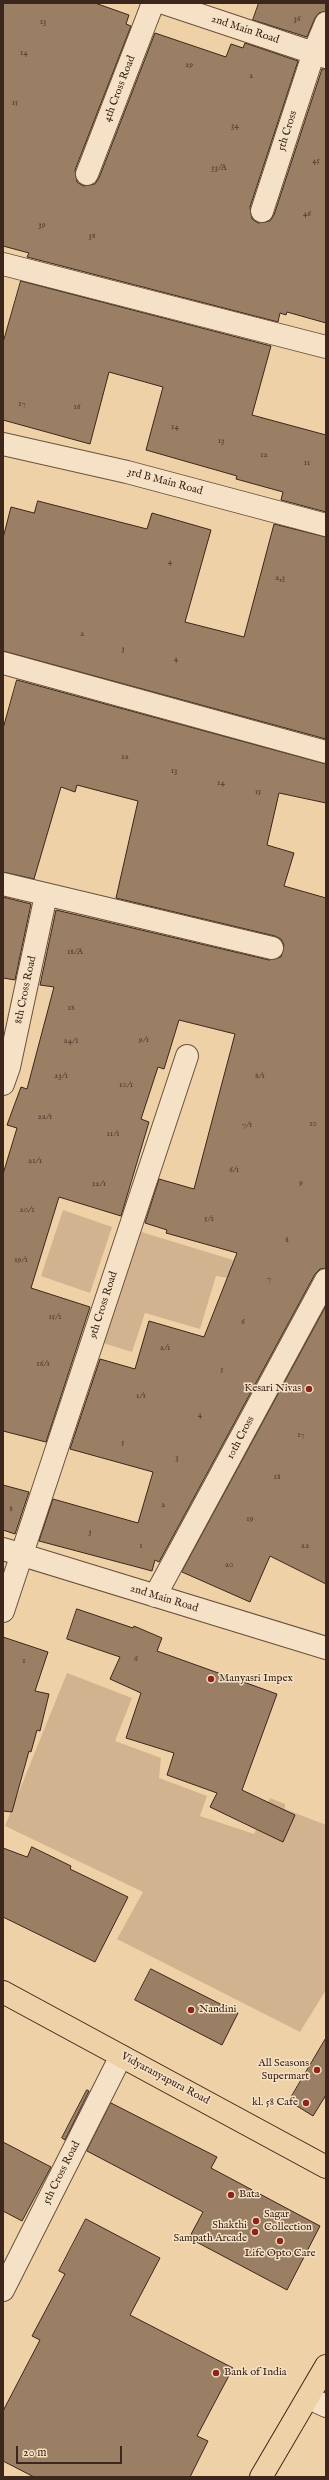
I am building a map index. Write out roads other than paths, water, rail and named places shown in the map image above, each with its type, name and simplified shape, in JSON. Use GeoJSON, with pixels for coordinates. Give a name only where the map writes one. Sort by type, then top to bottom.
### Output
{"type":"FeatureCollection","features":[{"type":"Feature","properties":{"kind":"main road","name":"Vidyaranyapura Road"},"geometry":{"type":"LineString","coordinates":[[3,1992],[326,2167]]}},
{"type":"Feature","properties":{"kind":"main road"},"geometry":{"type":"LineString","coordinates":[[261,2477],[318,2402],[326,2366]]}},
{"type":"Feature","properties":{"kind":"street","name":"4th Cross Road"},"geometry":{"type":"LineString","coordinates":[[86,174],[153,3]]}},
{"type":"Feature","properties":{"kind":"street","name":"2nd Main Road"},"geometry":{"type":"LineString","coordinates":[[164,3],[320,54]]}},
{"type":"Feature","properties":{"kind":"street","name":"5th Cross"},"geometry":{"type":"LineString","coordinates":[[262,211],[320,54],[326,23]]}},
{"type":"Feature","properties":{"kind":"street"},"geometry":{"type":"LineString","coordinates":[[3,264],[326,347]]}},
{"type":"Feature","properties":{"kind":"street","name":"3rd B Main Road"},"geometry":{"type":"LineString","coordinates":[[3,444],[127,472],[326,525]]}},
{"type":"Feature","properties":{"kind":"street"},"geometry":{"type":"LineString","coordinates":[[3,663],[326,752]]}},
{"type":"Feature","properties":{"kind":"street"},"geometry":{"type":"LineString","coordinates":[[3,884],[272,948]]}},
{"type":"Feature","properties":{"kind":"street","name":"8th Cross Road"},"geometry":{"type":"LineString","coordinates":[[3,1084],[9,1067],[46,895]]}},
{"type":"Feature","properties":{"kind":"street","name":"9th Cross Road"},"geometry":{"type":"LineString","coordinates":[[3,1611],[12,1551],[187,1056]]}},
{"type":"Feature","properties":{"kind":"street","name":"10th Cross"},"geometry":{"type":"LineString","coordinates":[[155,1596],[326,1280]]}},
{"type":"Feature","properties":{"kind":"street","name":"2nd Main Road"},"geometry":{"type":"LineString","coordinates":[[12,1551],[155,1596],[324,1642]]}},
{"type":"Feature","properties":{"kind":"street","name":"5th Cross Road"},"geometry":{"type":"LineString","coordinates":[[3,2290],[9,2262],[121,2056]]}},
{"type":"Feature","properties":{"kind":"place","name":"Kesari Nivas"},"geometry":{"type":"Point","coordinates":[309,1389]}},
{"type":"Feature","properties":{"kind":"place","name":"Manyasri Impex"},"geometry":{"type":"Point","coordinates":[211,1679]}},
{"type":"Feature","properties":{"kind":"place","name":"Nandini"},"geometry":{"type":"Point","coordinates":[191,2010]}},
{"type":"Feature","properties":{"kind":"place","name":"All Seasons Supermart"},"geometry":{"type":"Point","coordinates":[317,2070]}},
{"type":"Feature","properties":{"kind":"place","name":"kl. 58 Cafe"},"geometry":{"type":"Point","coordinates":[306,2103]}},
{"type":"Feature","properties":{"kind":"place","name":"Bata"},"geometry":{"type":"Point","coordinates":[231,2195]}},
{"type":"Feature","properties":{"kind":"place","name":"Sagar Collection"},"geometry":{"type":"Point","coordinates":[256,2221]}},
{"type":"Feature","properties":{"kind":"place","name":"Shakthi Sampath Arcade"},"geometry":{"type":"Point","coordinates":[255,2232]}},
{"type":"Feature","properties":{"kind":"place","name":"Life Opto Care"},"geometry":{"type":"Point","coordinates":[280,2241]}},
{"type":"Feature","properties":{"kind":"place","name":"Bank of India"},"geometry":{"type":"Point","coordinates":[216,2373]}}]}
